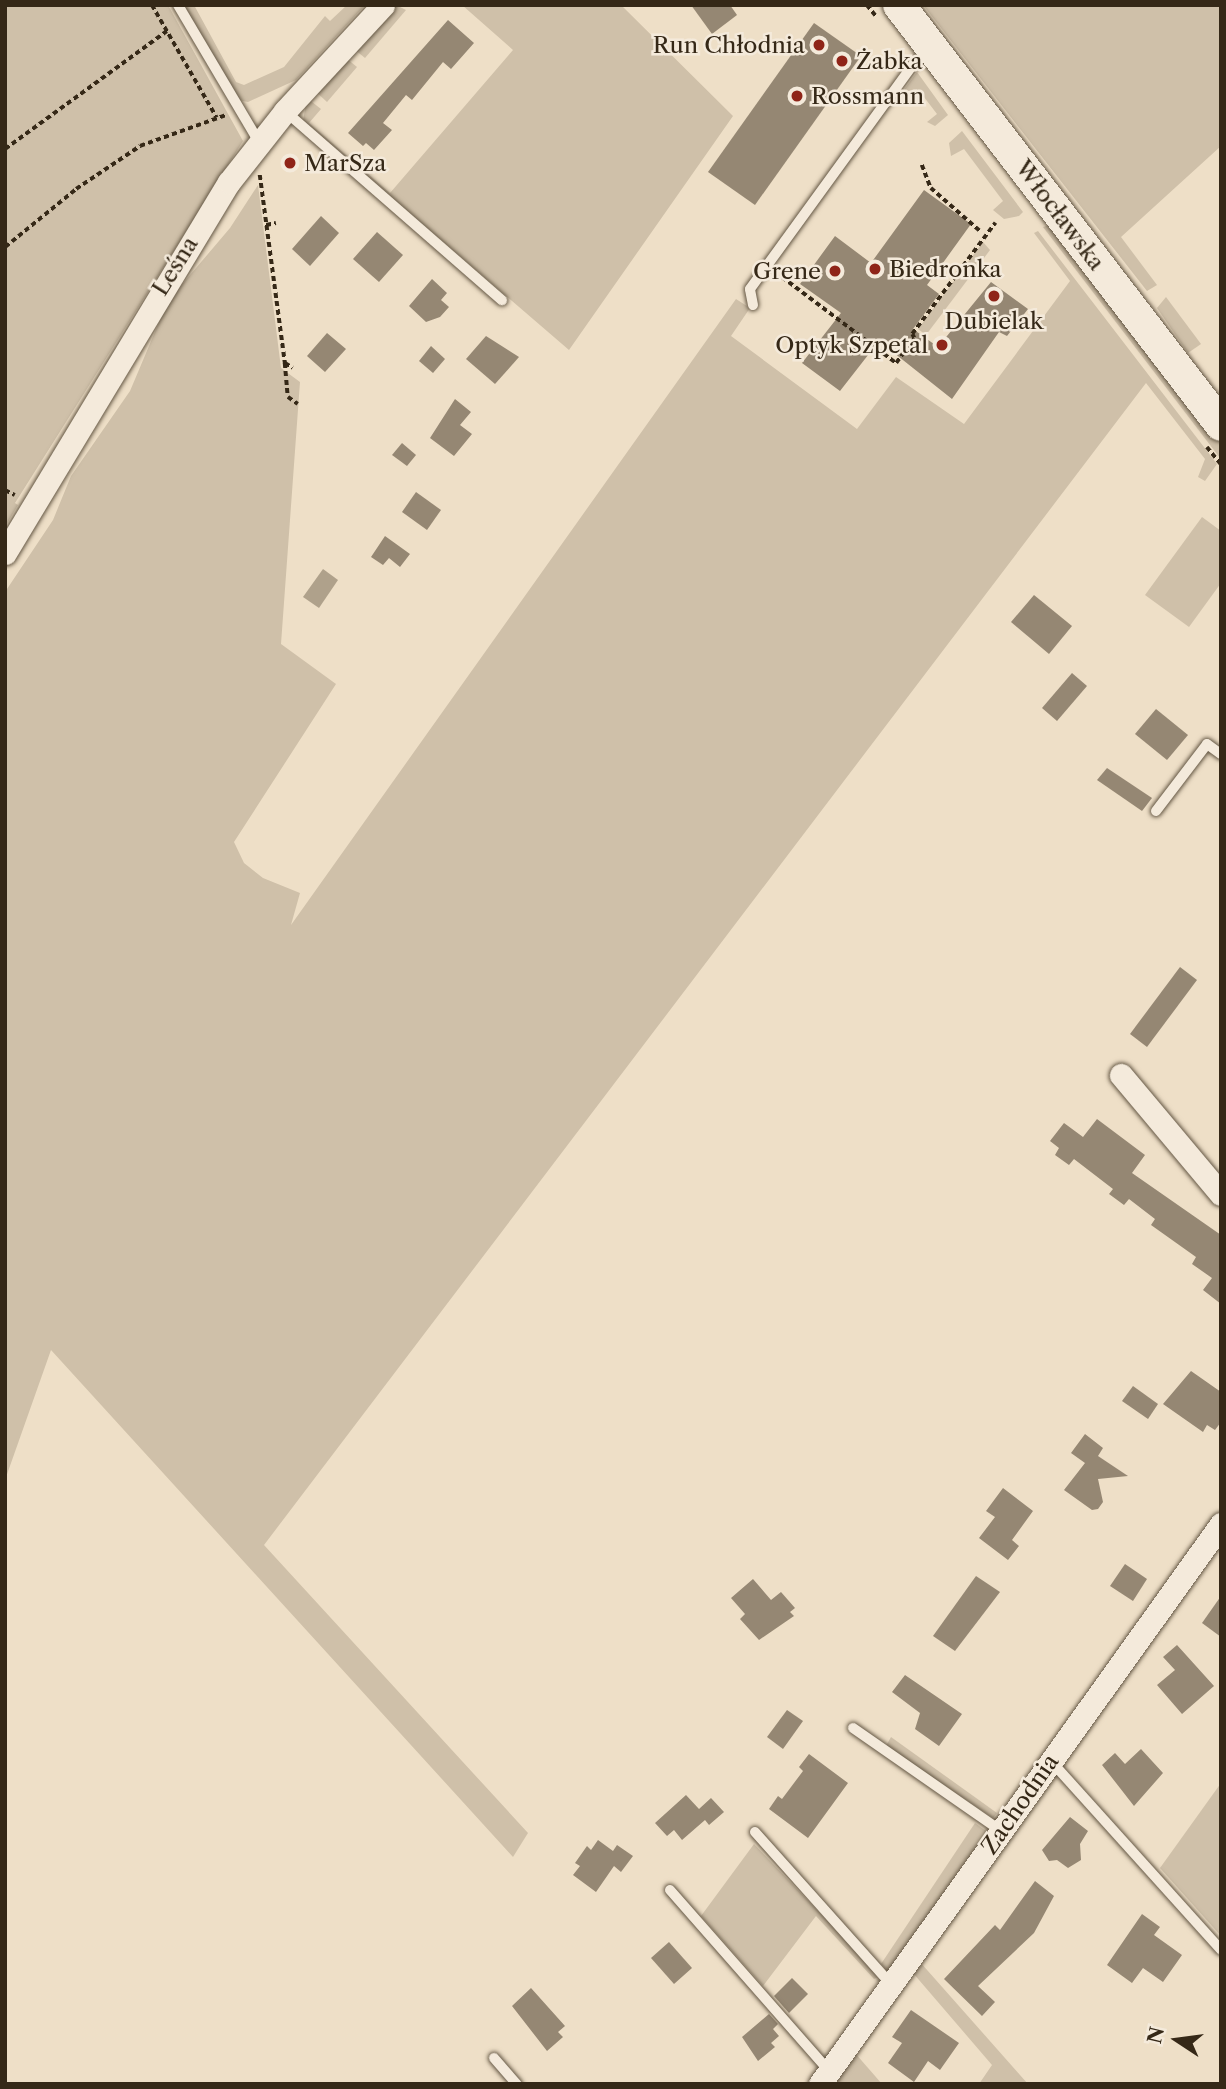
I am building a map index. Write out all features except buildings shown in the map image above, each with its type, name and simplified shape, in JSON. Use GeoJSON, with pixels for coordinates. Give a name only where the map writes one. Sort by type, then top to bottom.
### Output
{"type":"FeatureCollection","features":[{"type":"Feature","properties":{"kind":"main road","name":"Włocławska"},"geometry":{"type":"LineString","coordinates":[[900,5],[1221,425]]}},
{"type":"Feature","properties":{"kind":"street","name":"Leśna"},"geometry":{"type":"LineString","coordinates":[[5,553],[163,285],[257,144],[383,5]]}},
{"type":"Feature","properties":{"kind":"street"},"geometry":{"type":"LineString","coordinates":[[1121,1075],[1221,1195]]}},
{"type":"Feature","properties":{"kind":"street","name":"Zachodnia"},"geometry":{"type":"LineString","coordinates":[[825,2078],[1221,1524]]}},
{"type":"Feature","properties":{"kind":"lane"},"geometry":{"type":"LineString","coordinates":[[178,5],[257,144]]}},
{"type":"Feature","properties":{"kind":"lane"},"geometry":{"type":"LineString","coordinates":[[753,305],[750,289],[913,65],[932,48]]}},
{"type":"Feature","properties":{"kind":"lane"},"geometry":{"type":"LineString","coordinates":[[285,111],[502,300]]}},
{"type":"Feature","properties":{"kind":"lane"},"geometry":{"type":"LineString","coordinates":[[1156,811],[1208,744],[1221,754]]}},
{"type":"Feature","properties":{"kind":"lane"},"geometry":{"type":"LineString","coordinates":[[853,1728],[1000,1832]]}},
{"type":"Feature","properties":{"kind":"lane"},"geometry":{"type":"LineString","coordinates":[[1051,1761],[1221,1950]]}},
{"type":"Feature","properties":{"kind":"lane"},"geometry":{"type":"LineString","coordinates":[[755,1832],[891,1984]]}},
{"type":"Feature","properties":{"kind":"lane"},"geometry":{"type":"LineString","coordinates":[[670,1890],[825,2078]]}},
{"type":"Feature","properties":{"kind":"lane"},"geometry":{"type":"LineString","coordinates":[[494,2058],[517,2084]]}},
{"type":"Feature","properties":{"kind":"path"},"geometry":{"type":"LineString","coordinates":[[152,5],[217,118]]}},
{"type":"Feature","properties":{"kind":"path"},"geometry":{"type":"LineString","coordinates":[[5,149],[167,31]]}},
{"type":"Feature","properties":{"kind":"path"},"geometry":{"type":"LineString","coordinates":[[5,247],[119,159],[158,137],[239,110]]}},
{"type":"Feature","properties":{"kind":"path"},"geometry":{"type":"LineString","coordinates":[[257,144],[288,397],[298,404]]}},
{"type":"Feature","properties":{"kind":"path"},"geometry":{"type":"LineString","coordinates":[[922,165],[931,188],[980,231]]}},
{"type":"Feature","properties":{"kind":"path"},"geometry":{"type":"LineString","coordinates":[[266,225],[276,223]]}},
{"type":"Feature","properties":{"kind":"path"},"geometry":{"type":"LineString","coordinates":[[784,273],[782,277],[896,363],[914,338],[912,334],[995,223]]}},
{"type":"Feature","properties":{"kind":"path"},"geometry":{"type":"LineString","coordinates":[[280,325],[288,324]]}},
{"type":"Feature","properties":{"kind":"path"},"geometry":{"type":"LineString","coordinates":[[285,363],[293,368]]}},
{"type":"Feature","properties":{"kind":"shaded area"},"geometry":{"type":"Polygon","coordinates":[[[5,5],[168,5],[243,141],[15,503],[18,505],[5,527],[5,5]]]}},
{"type":"Feature","properties":{"kind":"shaded area"},"geometry":{"type":"Polygon","coordinates":[[[183,5],[194,5],[236,82],[244,85],[284,67],[325,16],[330,21],[347,5],[365,5],[296,80],[248,102],[238,100],[183,5]]]}},
{"type":"Feature","properties":{"kind":"shaded area"},"geometry":{"type":"Polygon","coordinates":[[[396,5],[406,10],[365,58],[354,49],[396,5]]]}},
{"type":"Feature","properties":{"kind":"shaded area"},"geometry":{"type":"Polygon","coordinates":[[[462,5],[621,5],[733,116],[569,350],[303,121],[307,98],[321,109],[309,123],[390,193],[513,50],[462,5]]]}},
{"type":"Feature","properties":{"kind":"shaded area"},"geometry":{"type":"Polygon","coordinates":[[[923,5],[1221,5],[1221,146],[1121,237],[1157,285],[1147,291],[923,5]]]}},
{"type":"Feature","properties":{"kind":"shaded area"},"geometry":{"type":"Polygon","coordinates":[[[346,58],[357,67],[327,102],[315,91],[346,58]]]}},
{"type":"Feature","properties":{"kind":"shaded area"},"geometry":{"type":"Polygon","coordinates":[[[917,72],[948,115],[935,126],[927,122],[937,114],[924,97],[912,104],[901,94],[917,72]]]}},
{"type":"Feature","properties":{"kind":"shaded area"},"geometry":{"type":"Polygon","coordinates":[[[962,131],[1023,212],[1019,216],[1004,219],[993,210],[1003,201],[964,149],[951,156],[949,143],[962,131]]]}},
{"type":"Feature","properties":{"kind":"shaded area"},"geometry":{"type":"Polygon","coordinates":[[[258,185],[281,368],[300,382],[281,644],[336,684],[234,842],[244,863],[263,878],[300,893],[291,925],[736,299],[750,308],[731,336],[857,429],[896,377],[964,424],[1070,281],[1034,233],[1038,231],[1217,464],[1205,481],[1198,477],[1205,459],[1146,383],[264,1545],[528,1833],[513,1857],[51,1350],[5,1480],[5,592],[53,520],[71,476],[130,391],[168,301],[230,228],[258,185]]]}},
{"type":"Feature","properties":{"kind":"shaded area"},"geometry":{"type":"Polygon","coordinates":[[[1053,224],[1221,444],[1220,458],[1043,227],[1053,224]]]}},
{"type":"Feature","properties":{"kind":"shaded area"},"geometry":{"type":"Polygon","coordinates":[[[983,242],[990,250],[926,335],[918,329],[983,242]]]}},
{"type":"Feature","properties":{"kind":"shaded area"},"geometry":{"type":"Polygon","coordinates":[[[1166,297],[1201,344],[1188,353],[1157,308],[1166,297]]]}},
{"type":"Feature","properties":{"kind":"shaded area"},"geometry":{"type":"Polygon","coordinates":[[[1202,517],[1221,531],[1221,583],[1189,627],[1145,595],[1202,517]]]}},
{"type":"Feature","properties":{"kind":"shaded area"},"geometry":{"type":"Polygon","coordinates":[[[323,569],[338,580],[319,608],[303,597],[323,569]]]}},
{"type":"Feature","properties":{"kind":"shaded area"},"geometry":{"type":"Polygon","coordinates":[[[891,1737],[997,1813],[993,1818],[886,1746],[891,1737]]]}},
{"type":"Feature","properties":{"kind":"shaded area"},"geometry":{"type":"Polygon","coordinates":[[[1221,1783],[1221,1936],[1160,1868],[1221,1783]]]}},
{"type":"Feature","properties":{"kind":"shaded area"},"geometry":{"type":"Polygon","coordinates":[[[975,1823],[990,1834],[890,1974],[881,1964],[975,1823]]]}},
{"type":"Feature","properties":{"kind":"shaded area"},"geometry":{"type":"Polygon","coordinates":[[[754,1844],[880,1976],[874,1979],[816,1916],[763,1986],[701,1916],[754,1844]]]}},
{"type":"Feature","properties":{"kind":"shaded area"},"geometry":{"type":"Polygon","coordinates":[[[920,1962],[1028,2084],[979,2084],[992,2065],[913,1973],[920,1962]]]}},
{"type":"Feature","properties":{"kind":"shaded area"},"geometry":{"type":"Polygon","coordinates":[[[855,2053],[882,2084],[833,2084],[855,2053]]]}},
{"type":"Feature","properties":{"kind":"place","name":"Run Chłodnia"},"geometry":{"type":"Point","coordinates":[819,45]}},
{"type":"Feature","properties":{"kind":"place","name":"Żabka"},"geometry":{"type":"Point","coordinates":[842,61]}},
{"type":"Feature","properties":{"kind":"place","name":"Rossmann"},"geometry":{"type":"Point","coordinates":[797,96]}},
{"type":"Feature","properties":{"kind":"place","name":"MarSza"},"geometry":{"type":"Point","coordinates":[290,163]}},
{"type":"Feature","properties":{"kind":"place","name":"Biedronka"},"geometry":{"type":"Point","coordinates":[875,269]}},
{"type":"Feature","properties":{"kind":"place","name":"Grene"},"geometry":{"type":"Point","coordinates":[835,271]}},
{"type":"Feature","properties":{"kind":"place","name":"Dubielak"},"geometry":{"type":"Point","coordinates":[994,296]}},
{"type":"Feature","properties":{"kind":"place","name":"Optyk Szpetal"},"geometry":{"type":"Point","coordinates":[942,345]}}]}
